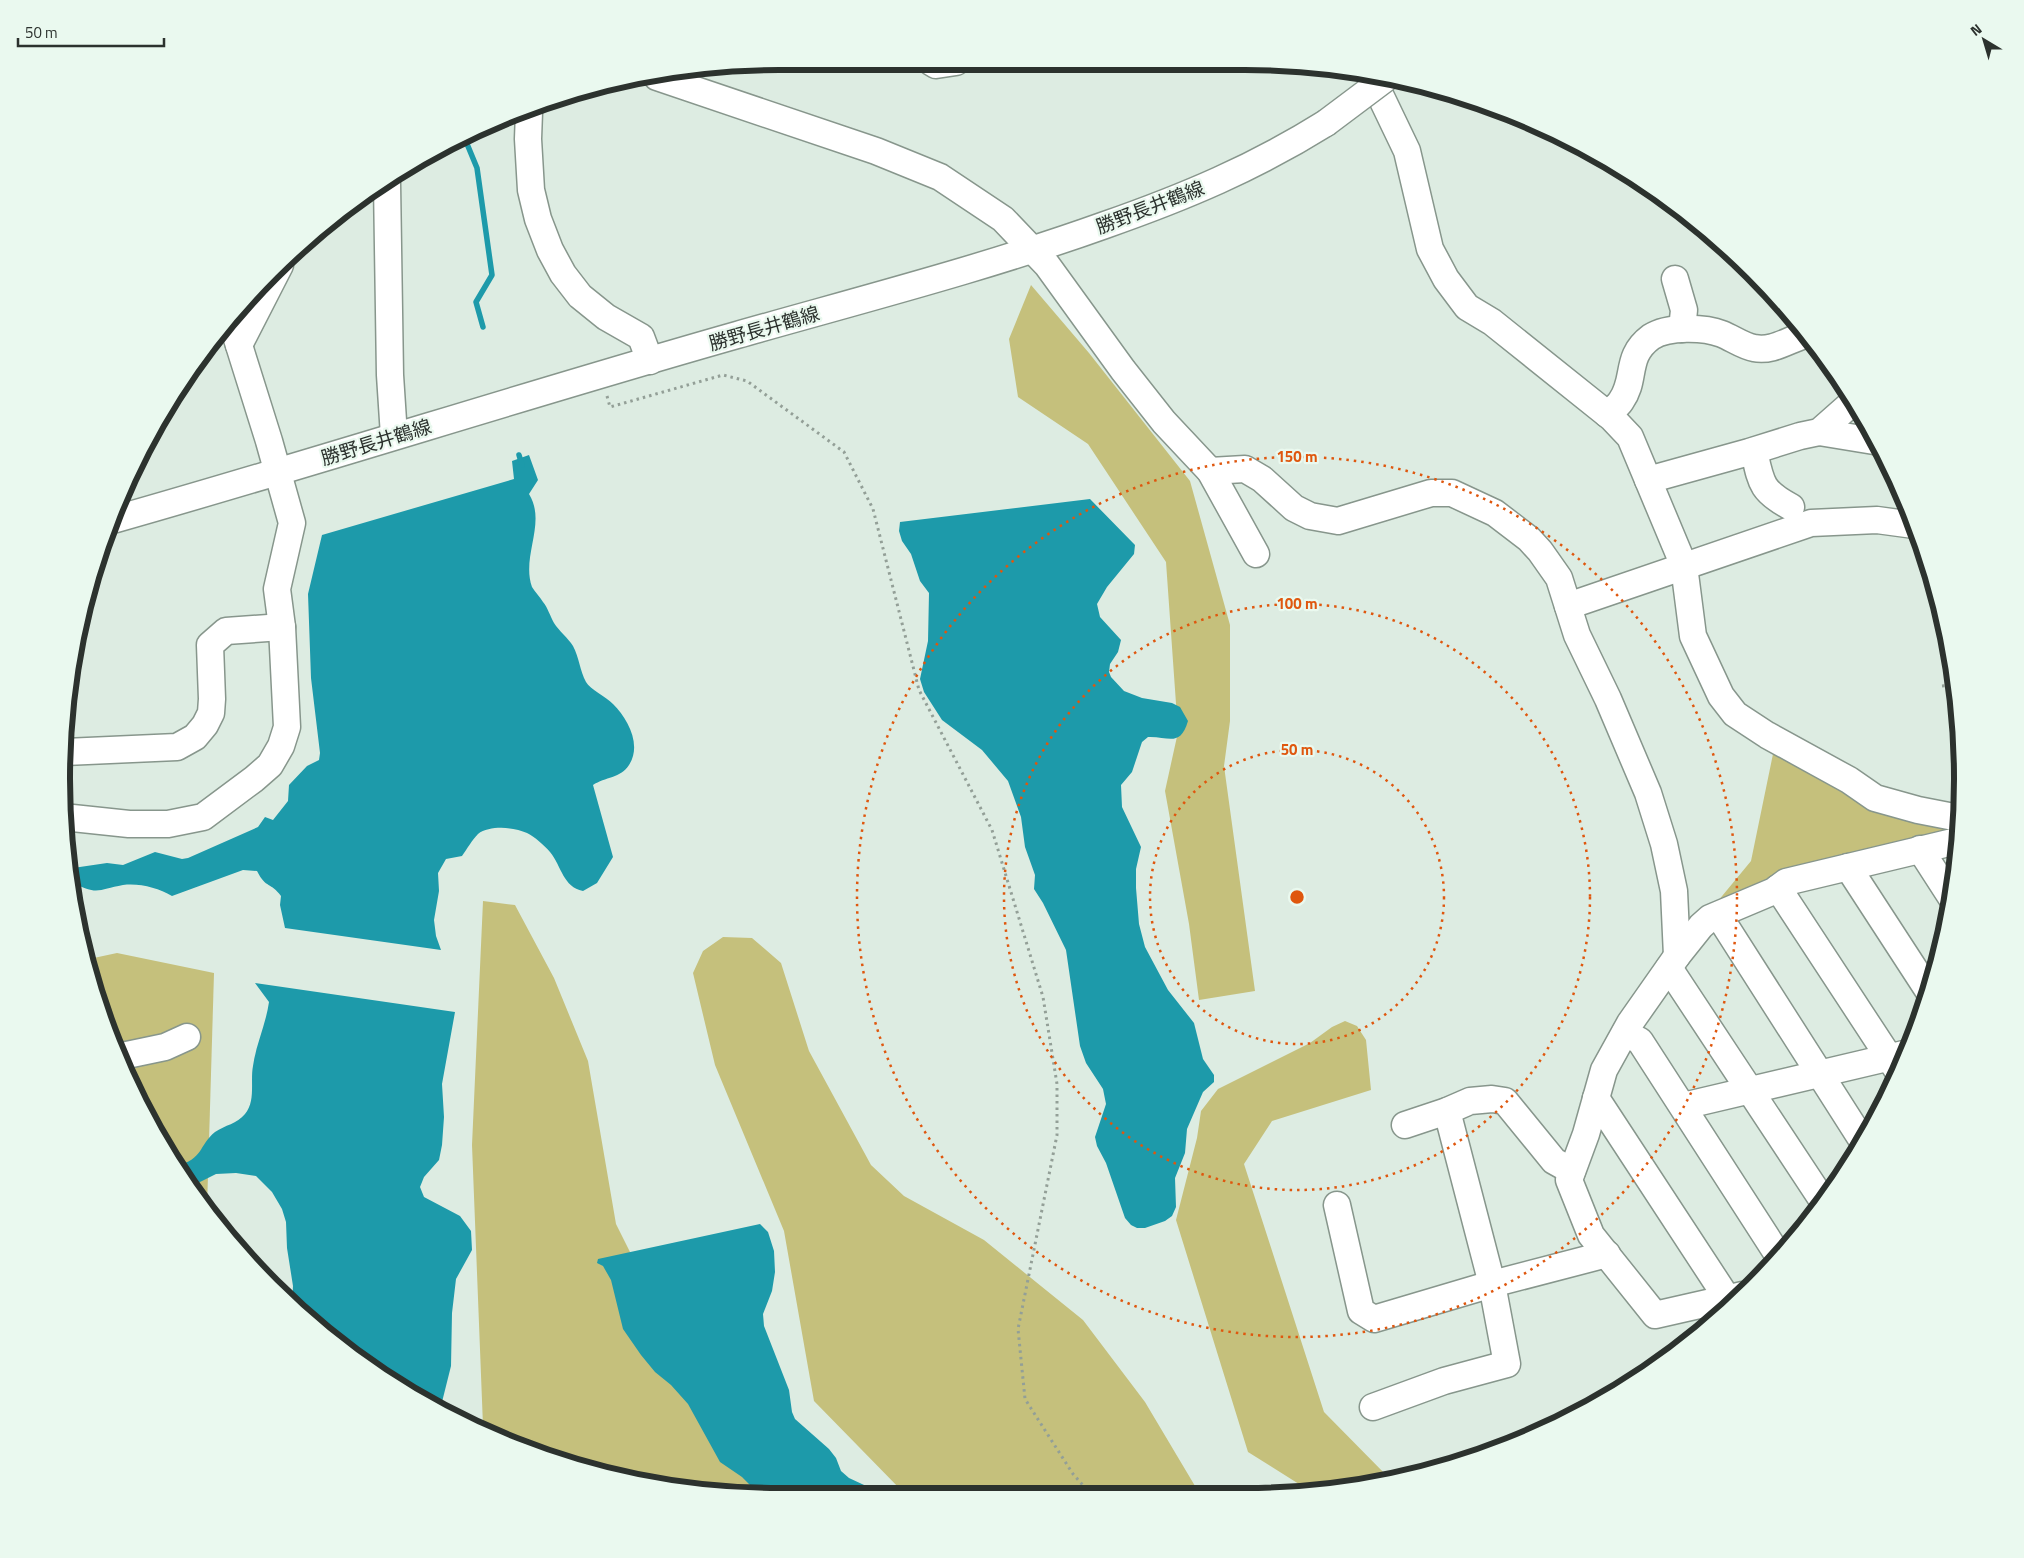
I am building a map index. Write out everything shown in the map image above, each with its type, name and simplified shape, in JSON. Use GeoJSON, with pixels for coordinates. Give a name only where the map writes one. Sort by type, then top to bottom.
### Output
{"type":"FeatureCollection","features":[{"type":"Feature","properties":{"kind":"street"},"geometry":{"type":"LineString","coordinates":[[665,80],[876,151],[940,178],[1004,219],[1047,265],[1123,370],[1164,422],[1210,471],[1256,554]]}},
{"type":"Feature","properties":{"kind":"street"},"geometry":{"type":"LineString","coordinates":[[1374,82],[1407,151],[1430,249],[1446,279],[1467,307],[1492,322],[1607,414],[1630,437],[1684,566],[1693,636],[1721,696],[1735,714],[1767,736],[1849,780],[1875,798],[1918,810],[1952,817]]}},
{"type":"Feature","properties":{"kind":"street","name":"勝野長井鶴線"},"geometry":{"type":"LineString","coordinates":[[120,519],[278,473],[394,436],[1033,251],[1179,199],[1253,166],[1285,149],[1326,123],[1379,83]]}},
{"type":"Feature","properties":{"kind":"street"},"geometry":{"type":"LineString","coordinates":[[530,116],[528,140],[531,190],[538,219],[550,250],[563,274],[580,296],[606,317],[640,337],[650,361]]}},
{"type":"Feature","properties":{"kind":"street"},"geometry":{"type":"LineString","coordinates":[[386,188],[390,375],[394,436]]}},
{"type":"Feature","properties":{"kind":"street"},"geometry":{"type":"LineString","coordinates":[[1675,279],[1684,310],[1682,329]]}},
{"type":"Feature","properties":{"kind":"street"},"geometry":{"type":"LineString","coordinates":[[72,818],[129,824],[168,824],[203,817],[270,765],[282,746],[287,727],[282,627],[278,589],[292,523],[235,334],[257,300]]}},
{"type":"Feature","properties":{"kind":"street"},"geometry":{"type":"LineString","coordinates":[[1607,414],[1621,401],[1628,386],[1630,370],[1636,353],[1652,337],[1669,330],[1682,329],[1719,333],[1754,348],[1771,348],[1799,337]]}},
{"type":"Feature","properties":{"kind":"street"},"geometry":{"type":"LineString","coordinates":[[1819,432],[1848,406]]}},
{"type":"Feature","properties":{"kind":"street"},"geometry":{"type":"LineString","coordinates":[[1648,480],[1819,432],[1867,440]]}},
{"type":"Feature","properties":{"kind":"street"},"geometry":{"type":"LineString","coordinates":[[1754,451],[1760,478],[1772,496],[1791,507]]}},
{"type":"Feature","properties":{"kind":"street"},"geometry":{"type":"LineString","coordinates":[[1210,471],[1245,469],[1262,479],[1294,508],[1310,516],[1338,521],[1431,494],[1452,494],[1495,513],[1529,539],[1540,551],[1560,578],[1577,636],[1608,699],[1648,793],[1664,844],[1674,891],[1673,962],[1751,1090],[1819,1195]]}},
{"type":"Feature","properties":{"kind":"street"},"geometry":{"type":"LineString","coordinates":[[1568,606],[1811,523],[1877,520],[1906,524]]}},
{"type":"Feature","properties":{"kind":"street"},"geometry":{"type":"LineString","coordinates":[[71,752],[177,747],[195,737],[205,725],[211,713],[210,645],[226,630],[282,627]]}},
{"type":"Feature","properties":{"kind":"street"},"geometry":{"type":"LineString","coordinates":[[1727,1298],[1655,1315],[1591,1235],[1569,1180],[1604,1070],[1624,1033],[1673,962],[1701,926],[1710,918],[1719,916],[1778,888],[1786,882],[1951,842]]}},
{"type":"Feature","properties":{"kind":"street"},"geometry":{"type":"LineString","coordinates":[[1920,849],[1945,888]]}},
{"type":"Feature","properties":{"kind":"street"},"geometry":{"type":"LineString","coordinates":[[1848,867],[1924,983]]}},
{"type":"Feature","properties":{"kind":"street"},"geometry":{"type":"LineString","coordinates":[[1778,888],[1897,1058]]}},
{"type":"Feature","properties":{"kind":"street"},"geometry":{"type":"LineString","coordinates":[[1719,916],[1859,1135]]}},
{"type":"Feature","properties":{"kind":"street"},"geometry":{"type":"LineString","coordinates":[[1624,1033],[1640,1041],[1775,1250]]}},
{"type":"Feature","properties":{"kind":"street"},"geometry":{"type":"LineString","coordinates":[[126,1055],[165,1047],[187,1037]]}},
{"type":"Feature","properties":{"kind":"street"},"geometry":{"type":"LineString","coordinates":[[1683,1106],[1819,1074],[1895,1062]]}},
{"type":"Feature","properties":{"kind":"street"},"geometry":{"type":"LineString","coordinates":[[1596,1098],[1733,1293]]}},
{"type":"Feature","properties":{"kind":"street"},"geometry":{"type":"LineString","coordinates":[[1406,1125],[1447,1112],[1470,1101],[1492,1099],[1505,1101],[1554,1161],[1572,1171]]}},
{"type":"Feature","properties":{"kind":"street"},"geometry":{"type":"LineString","coordinates":[[1373,1407],[1444,1381],[1508,1364],[1492,1284],[1447,1112]]}},
{"type":"Feature","properties":{"kind":"street"},"geometry":{"type":"LineString","coordinates":[[1337,1205],[1361,1311],[1374,1319],[1492,1284],[1607,1254]]}},
{"type":"Feature","properties":{"kind":"path"},"geometry":{"type":"LineString","coordinates":[[602,375],[610,407],[723,375],[747,381],[844,452],[873,510],[919,690],[992,830],[1043,997],[1056,1084],[1057,1135],[1018,1329],[1025,1399],[1073,1474],[1085,1488]]}},
{"type":"Feature","properties":{"kind":"path"},"geometry":{"type":"LineString","coordinates":[[1942,686],[1948,686]]}},
{"type":"Feature","properties":{"kind":"shaded area"},"geometry":{"type":"Polygon","coordinates":[[[1031,285],[1089,353],[1190,481],[1230,625],[1230,721],[1224,766],[1255,991],[1199,1000],[1189,924],[1165,791],[1178,732],[1166,562],[1088,444],[1018,397],[1009,339],[1031,285]]]}},
{"type":"Feature","properties":{"kind":"shaded area"},"geometry":{"type":"Polygon","coordinates":[[[1773,754],[1874,809],[1952,826],[1952,829],[1713,907],[1751,861],[1773,754]]]}},
{"type":"Feature","properties":{"kind":"shaded area"},"geometry":{"type":"Polygon","coordinates":[[[483,901],[515,905],[554,978],[588,1061],[616,1224],[700,1392],[790,1488],[686,1482],[641,1474],[595,1464],[551,1450],[483,1423],[472,1145],[483,901]]]}},
{"type":"Feature","properties":{"kind":"shaded area"},"geometry":{"type":"Polygon","coordinates":[[[723,937],[752,938],[781,963],[809,1051],[871,1165],[904,1196],[984,1240],[1083,1320],[1145,1402],[1196,1488],[899,1488],[814,1401],[784,1231],[715,1065],[693,973],[703,951],[723,937]]]}},
{"type":"Feature","properties":{"kind":"shaded area"},"geometry":{"type":"Polygon","coordinates":[[[117,953],[214,973],[207,1198],[189,1173],[165,1134],[143,1093],[108,1007],[93,958],[117,953]]]}},
{"type":"Feature","properties":{"kind":"shaded area"},"geometry":{"type":"Polygon","coordinates":[[[1345,1021],[1357,1026],[1366,1040],[1371,1090],[1272,1121],[1244,1164],[1324,1412],[1385,1474],[1338,1482],[1301,1485],[1248,1452],[1176,1220],[1197,1138],[1201,1111],[1218,1089],[1310,1043],[1332,1027],[1345,1021]]]}},
{"type":"Feature","properties":{"kind":"water"},"geometry":{"type":"Polygon","coordinates":[[[529,455],[538,480],[529,494],[536,516],[529,563],[532,587],[545,604],[556,626],[573,646],[586,682],[619,710],[632,733],[634,741],[633,757],[626,769],[593,785],[613,857],[597,883],[583,891],[576,889],[567,881],[550,852],[533,836],[527,833],[516,829],[502,828],[483,831],[476,836],[462,856],[446,859],[438,873],[439,891],[434,920],[436,936],[441,950],[285,928],[280,905],[281,896],[263,881],[257,871],[243,870],[172,896],[155,888],[142,885],[123,885],[103,890],[88,889],[78,885],[76,868],[107,863],[123,865],[155,852],[182,859],[188,858],[258,827],[265,817],[273,820],[288,801],[289,785],[307,766],[319,760],[320,753],[311,678],[308,594],[322,535],[514,479],[512,461],[529,455]]]}},
{"type":"Feature","properties":{"kind":"water"},"geometry":{"type":"Polygon","coordinates":[[[1090,499],[1135,545],[1134,554],[1107,587],[1097,604],[1100,617],[1121,640],[1118,652],[1110,664],[1109,672],[1111,677],[1124,691],[1142,698],[1172,703],[1180,707],[1188,721],[1185,729],[1177,738],[1148,737],[1142,742],[1132,772],[1121,785],[1122,807],[1141,847],[1136,869],[1136,888],[1139,924],[1145,947],[1168,990],[1194,1023],[1203,1059],[1214,1075],[1214,1082],[1203,1092],[1187,1129],[1185,1153],[1175,1178],[1176,1207],[1172,1216],[1165,1221],[1145,1228],[1137,1228],[1131,1225],[1125,1218],[1106,1163],[1097,1146],[1095,1137],[1106,1104],[1103,1089],[1086,1063],[1080,1046],[1066,950],[1034,889],[1035,875],[1025,847],[1021,817],[1008,781],[982,750],[942,720],[924,692],[920,679],[928,641],[929,593],[920,581],[911,554],[902,541],[899,531],[900,522],[1090,499]]]}},
{"type":"Feature","properties":{"kind":"water"},"geometry":{"type":"Polygon","coordinates":[[[255,983],[455,1012],[442,1084],[444,1117],[439,1160],[424,1177],[420,1187],[424,1197],[460,1216],[471,1231],[472,1250],[456,1279],[452,1313],[451,1366],[442,1403],[385,1369],[347,1341],[293,1294],[286,1222],[282,1209],[272,1192],[256,1176],[236,1173],[216,1174],[197,1184],[183,1164],[192,1160],[215,1132],[238,1120],[248,1109],[252,1097],[254,1058],[269,1002],[255,983]]]}},
{"type":"Feature","properties":{"kind":"water"},"geometry":{"type":"Polygon","coordinates":[[[760,1224],[768,1232],[774,1251],[775,1272],[772,1291],[763,1314],[764,1326],[789,1390],[792,1412],[795,1419],[829,1449],[836,1458],[841,1471],[849,1478],[871,1488],[752,1487],[742,1477],[720,1462],[688,1404],[671,1385],[655,1372],[623,1329],[611,1280],[603,1266],[597,1263],[598,1259],[760,1224]]]}},
{"type":"Feature","properties":{"kind":"waterway"},"geometry":{"type":"LineString","coordinates":[[466,142],[477,168],[492,275],[476,302],[483,327]]}},
{"type":"Feature","properties":{"kind":"waterway"},"geometry":{"type":"LineString","coordinates":[[519,455],[522,465]]}}]}
